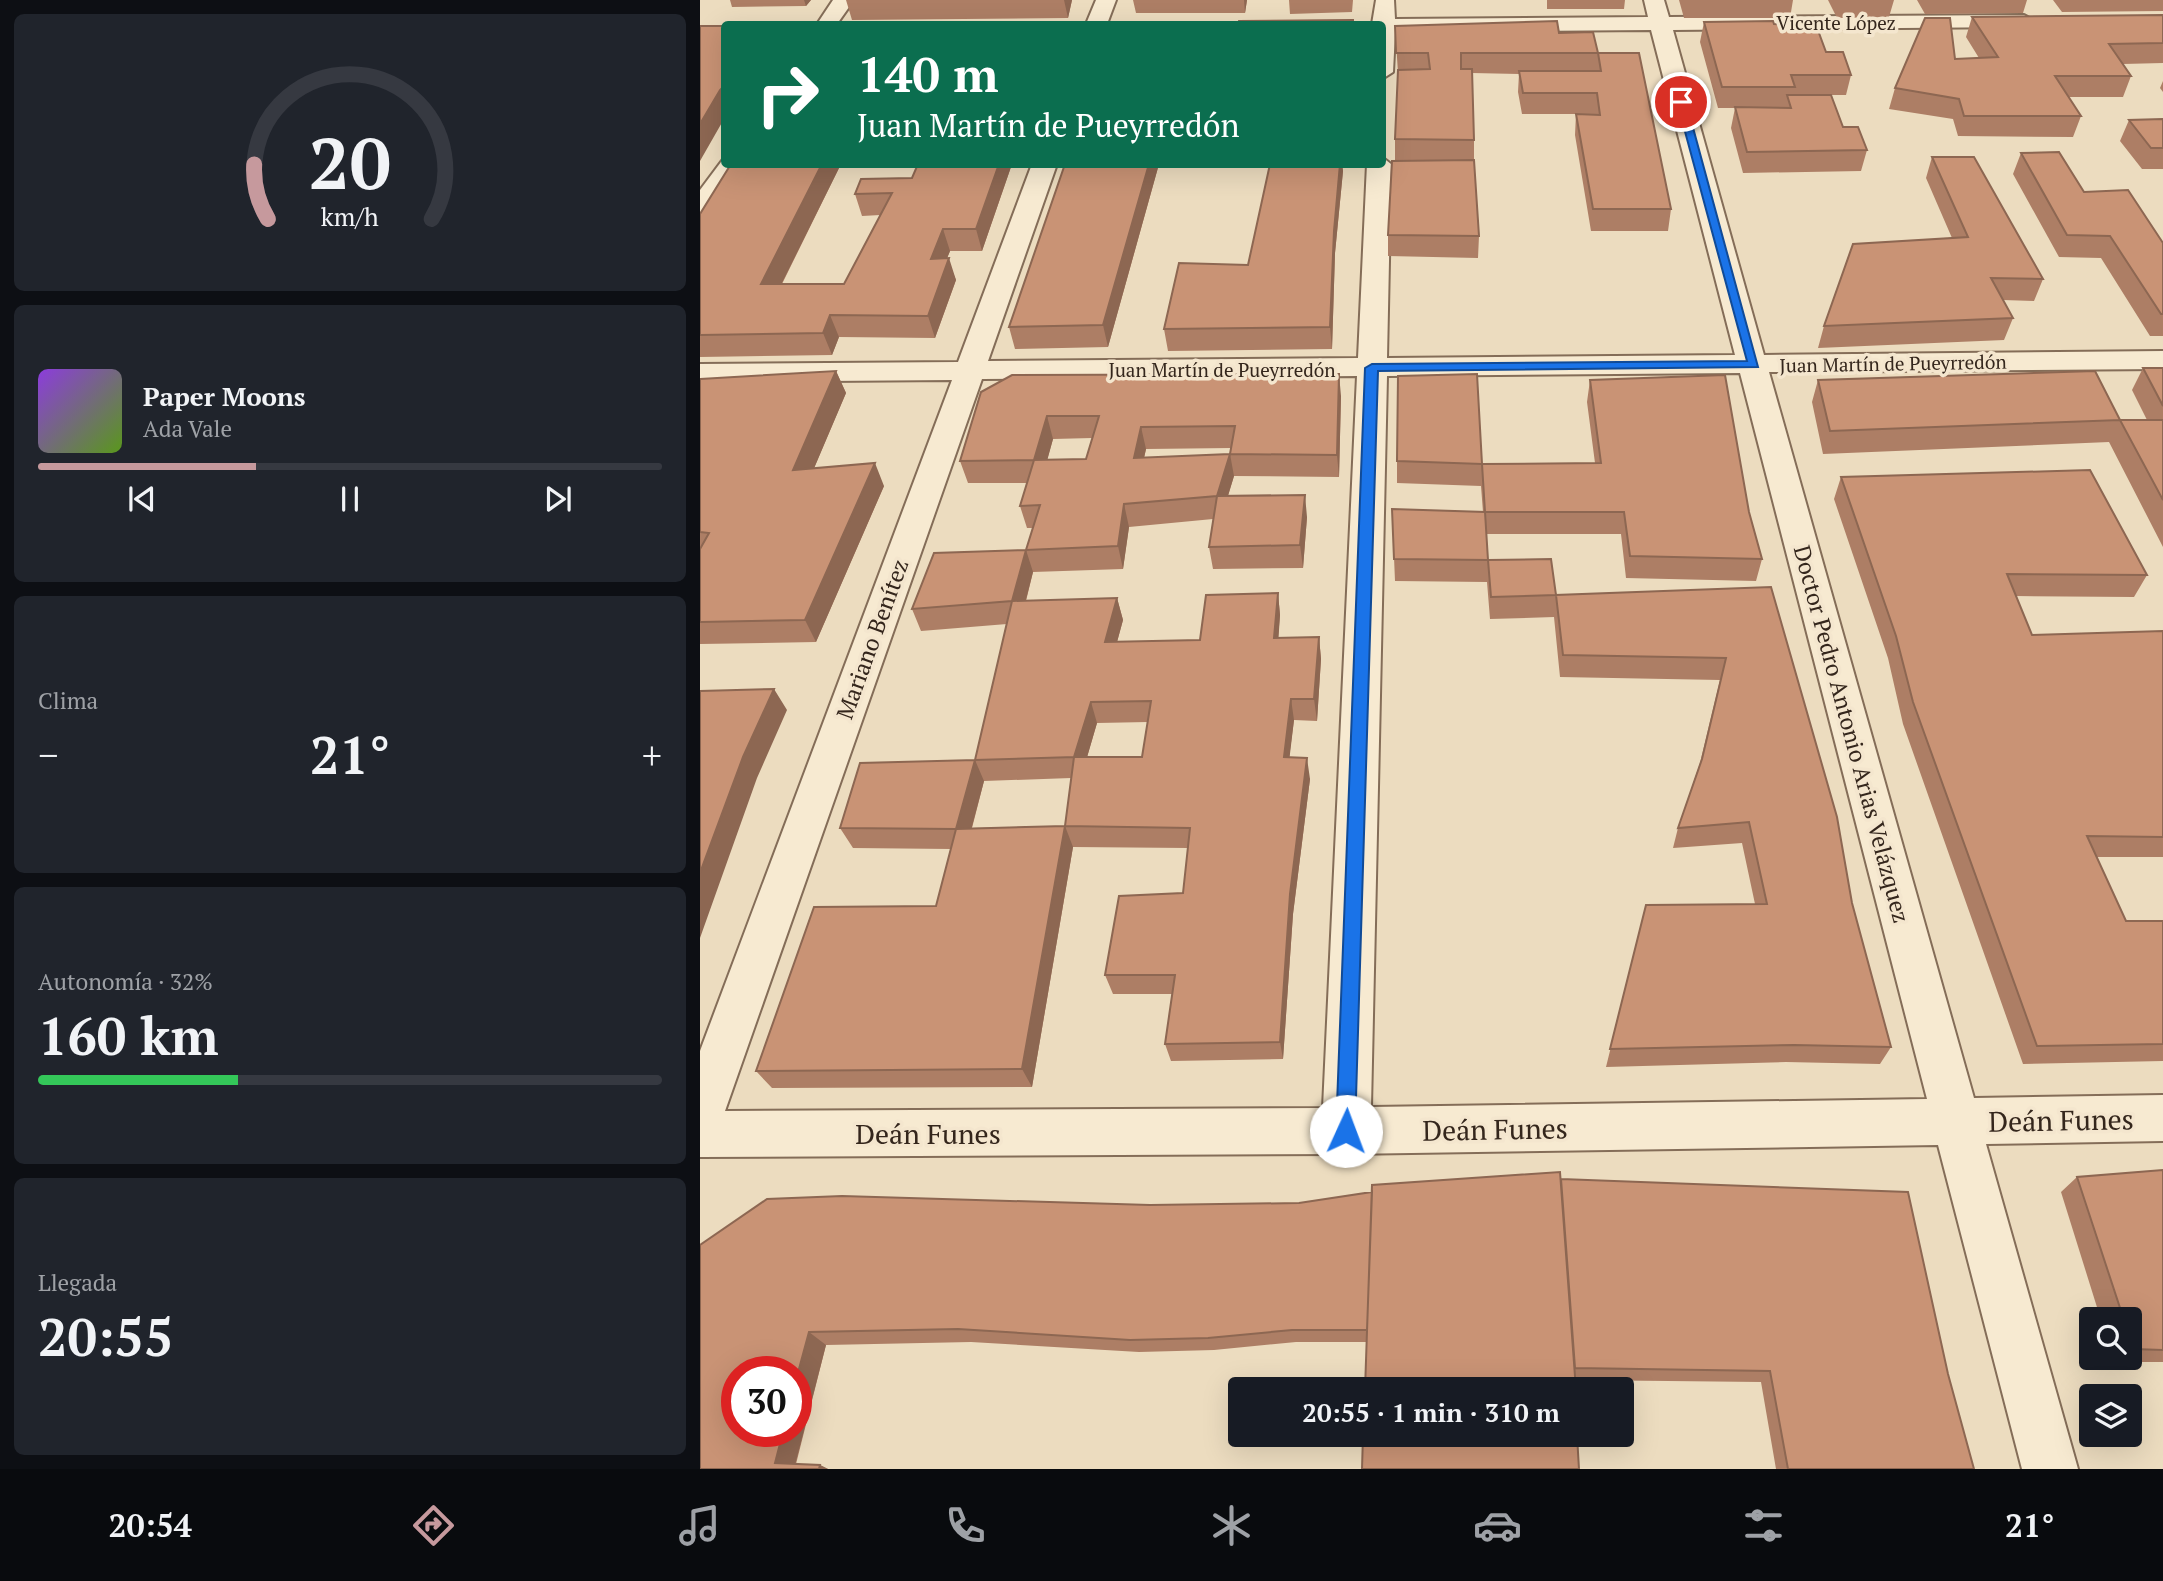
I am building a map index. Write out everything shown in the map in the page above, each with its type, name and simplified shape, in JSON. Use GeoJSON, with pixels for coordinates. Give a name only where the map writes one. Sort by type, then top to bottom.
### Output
{"type":"FeatureCollection","features":[{"type":"Feature","properties":{"kind":"street"},"geometry":{"type":"LineString","coordinates":[[829,21],[844,0]]}},
{"type":"Feature","properties":{"kind":"street"},"geometry":{"type":"LineString","coordinates":[[1098,21],[1106,0]]}},
{"type":"Feature","properties":{"kind":"street"},"geometry":{"type":"LineString","coordinates":[[1383,21],[1385,0]]}},
{"type":"Feature","properties":{"kind":"street"},"geometry":{"type":"LineString","coordinates":[[1901,0],[1913,21]]}},
{"type":"Feature","properties":{"kind":"street","name":"Vicente López"},"geometry":{"type":"LineString","coordinates":[[1386,26],[1657,12],[1913,21],[2052,20]]}},
{"type":"Feature","properties":{"kind":"street","name":"Doctor Pedro Antonio Arias Velázquez"},"geometry":{"type":"LineString","coordinates":[[1657,12],[2050,1469]]}},
{"type":"Feature","properties":{"kind":"street"},"geometry":{"type":"LineString","coordinates":[[700,209],[728,168]]}},
{"type":"Feature","properties":{"kind":"street","name":"Mariano Benítez"},"geometry":{"type":"LineString","coordinates":[[700,1114],[1044,168]]}},
{"type":"Feature","properties":{"kind":"street"},"geometry":{"type":"LineString","coordinates":[[1346,1131],[1379,168]]}},
{"type":"Feature","properties":{"kind":"street","name":"Juan Martín de Pueyrredón"},"geometry":{"type":"LineString","coordinates":[[700,373],[2163,360]]}},
{"type":"Feature","properties":{"kind":"street","name":"Deán Funes"},"geometry":{"type":"LineString","coordinates":[[700,1134],[1346,1131],[2163,1118]]}},
{"type":"Feature","properties":{"kind":"building"},"geometry":{"type":"Polygon","coordinates":[[[2163,15],[2163,43],[2109,44],[2131,76],[2055,76],[2081,116],[1964,116],[1959,99],[1895,88],[1925,18],[1950,18],[1955,59],[1998,57],[1972,17],[2163,15]]]}},
{"type":"Feature","properties":{"kind":"building"},"geometry":{"type":"Polygon","coordinates":[[[1353,20],[1353,21],[1239,21],[1353,20]]]}},
{"type":"Feature","properties":{"kind":"building"},"geometry":{"type":"Polygon","coordinates":[[[1557,21],[1559,33],[1593,32],[1598,53],[1461,53],[1461,69],[1472,69],[1474,140],[1395,139],[1398,70],[1430,69],[1428,53],[1396,53],[1395,26],[1557,21]]]}},
{"type":"Feature","properties":{"kind":"building"},"geometry":{"type":"Polygon","coordinates":[[[1773,21],[1774,24],[1816,25],[1826,52],[1843,52],[1851,75],[1791,75],[1795,87],[1722,87],[1704,22],[1773,21]]]}},
{"type":"Feature","properties":{"kind":"building"},"geometry":{"type":"Polygon","coordinates":[[[700,26],[721,26],[721,89],[700,124],[700,26]]]}},
{"type":"Feature","properties":{"kind":"building"},"geometry":{"type":"Polygon","coordinates":[[[1598,53],[1639,53],[1671,209],[1593,209],[1576,114],[1600,115],[1597,93],[1523,93],[1519,71],[1601,71],[1598,53]]]}},
{"type":"Feature","properties":{"kind":"building"},"geometry":{"type":"Polygon","coordinates":[[[1787,95],[1831,95],[1843,127],[1858,127],[1867,150],[1747,152],[1735,107],[1791,108],[1787,95]]]}},
{"type":"Feature","properties":{"kind":"building"},"geometry":{"type":"Polygon","coordinates":[[[2163,119],[2163,148],[2151,148],[2129,120],[2163,119]]]}},
{"type":"Feature","properties":{"kind":"building"},"geometry":{"type":"Polygon","coordinates":[[[2059,152],[2084,192],[2128,190],[2163,243],[2163,314],[2110,236],[2067,235],[2021,153],[2059,152]]]}},
{"type":"Feature","properties":{"kind":"building"},"geometry":{"type":"Polygon","coordinates":[[[1932,157],[1974,157],[2043,279],[1991,278],[2013,318],[1824,326],[1853,244],[1968,237],[1932,157]]]}},
{"type":"Feature","properties":{"kind":"building"},"geometry":{"type":"Polygon","coordinates":[[[1474,160],[1479,236],[1388,235],[1392,161],[1474,160]]]}},
{"type":"Feature","properties":{"kind":"building"},"geometry":{"type":"Polygon","coordinates":[[[729,168],[820,168],[761,284],[844,284],[892,193],[855,194],[861,179],[912,178],[916,168],[998,168],[976,229],[943,229],[931,259],[949,258],[928,316],[830,315],[823,333],[700,335],[700,214],[729,168]]]}},
{"type":"Feature","properties":{"kind":"building"},"geometry":{"type":"Polygon","coordinates":[[[1064,168],[1148,168],[1103,325],[1009,327],[1064,168]]]}},
{"type":"Feature","properties":{"kind":"building"},"geometry":{"type":"Polygon","coordinates":[[[1269,168],[1340,168],[1330,327],[1164,329],[1179,263],[1248,265],[1269,168]]]}},
{"type":"Feature","properties":{"kind":"building"},"geometry":{"type":"Polygon","coordinates":[[[2143,368],[2163,368],[2163,406],[2143,368]]]}},
{"type":"Feature","properties":{"kind":"building"},"geometry":{"type":"Polygon","coordinates":[[[836,371],[793,470],[875,463],[805,620],[700,622],[700,549],[709,533],[700,532],[700,379],[836,371]]]}},
{"type":"Feature","properties":{"kind":"building"},"geometry":{"type":"Polygon","coordinates":[[[2095,371],[2120,420],[1830,431],[1818,380],[2095,371]]]}},
{"type":"Feature","properties":{"kind":"building"},"geometry":{"type":"Polygon","coordinates":[[[1339,374],[1337,455],[1230,454],[1217,496],[1124,504],[1118,546],[1026,550],[1040,505],[1020,506],[1034,460],[960,461],[981,392],[1012,375],[1339,374]],[[1047,416],[1034,460],[1086,459],[1099,416],[1047,416]],[[1235,426],[1141,427],[1134,458],[1230,454],[1235,426]]]}},
{"type":"Feature","properties":{"kind":"building"},"geometry":{"type":"Polygon","coordinates":[[[1477,374],[1482,464],[1397,461],[1398,376],[1477,374]]]}},
{"type":"Feature","properties":{"kind":"building"},"geometry":{"type":"Polygon","coordinates":[[[1725,375],[1749,512],[1762,559],[1630,556],[1624,512],[1485,512],[1482,464],[1601,463],[1590,380],[1725,375]]]}},
{"type":"Feature","properties":{"kind":"building"},"geometry":{"type":"Polygon","coordinates":[[[2120,420],[2163,420],[2163,500],[2120,420]]]}},
{"type":"Feature","properties":{"kind":"building"},"geometry":{"type":"Polygon","coordinates":[[[2090,470],[2147,575],[2007,574],[2032,635],[2163,631],[2163,837],[2087,836],[2126,921],[2163,921],[2163,1044],[2037,1046],[1913,702],[1896,636],[1841,477],[2090,470]]]}},
{"type":"Feature","properties":{"kind":"building"},"geometry":{"type":"Polygon","coordinates":[[[1305,495],[1300,545],[1209,547],[1217,496],[1305,495]]]}},
{"type":"Feature","properties":{"kind":"building"},"geometry":{"type":"Polygon","coordinates":[[[1392,509],[1485,512],[1488,560],[1394,559],[1392,509]]]}},
{"type":"Feature","properties":{"kind":"building"},"geometry":{"type":"Polygon","coordinates":[[[1026,550],[1012,601],[912,609],[934,553],[1026,550]]]}},
{"type":"Feature","properties":{"kind":"building"},"geometry":{"type":"Polygon","coordinates":[[[1551,559],[1556,595],[1491,597],[1488,560],[1551,559]]]}},
{"type":"Feature","properties":{"kind":"building"},"geometry":{"type":"Polygon","coordinates":[[[1771,587],[1837,817],[1852,903],[1891,1047],[1794,1045],[1610,1049],[1646,905],[1767,904],[1749,822],[1678,828],[1702,759],[1726,658],[1563,655],[1556,595],[1771,587]]]}},
{"type":"Feature","properties":{"kind":"building"},"geometry":{"type":"Polygon","coordinates":[[[1278,593],[1274,638],[1319,637],[1314,699],[1291,699],[1284,757],[1307,758],[1290,894],[1280,1042],[1165,1044],[1175,975],[1105,975],[1119,896],[1183,893],[1190,828],[1065,826],[1074,757],[975,760],[1012,601],[1117,598],[1105,642],[1200,640],[1206,595],[1278,593]],[[1151,701],[1091,702],[1074,757],[1142,757],[1151,701]]]}},
{"type":"Feature","properties":{"kind":"building"},"geometry":{"type":"Polygon","coordinates":[[[774,689],[743,757],[700,873],[700,691],[774,689]]]}},
{"type":"Feature","properties":{"kind":"building"},"geometry":{"type":"Polygon","coordinates":[[[975,760],[956,829],[840,828],[860,763],[975,760]]]}},
{"type":"Feature","properties":{"kind":"building"},"geometry":{"type":"Polygon","coordinates":[[[1065,826],[1022,1069],[756,1071],[814,907],[936,906],[956,829],[1065,826]]]}},
{"type":"Feature","properties":{"kind":"building"},"geometry":{"type":"Polygon","coordinates":[[[2163,1170],[2163,1350],[2142,1349],[2142,1307],[2120,1307],[2077,1177],[2163,1170]]]}},
{"type":"Feature","properties":{"kind":"building"},"geometry":{"type":"Polygon","coordinates":[[[1560,1172],[1575,1377],[1365,1377],[1372,1185],[1560,1172]]]}},
{"type":"Feature","properties":{"kind":"building"},"geometry":{"type":"Polygon","coordinates":[[[1561,1179],[1908,1192],[1948,1374],[1974,1469],[1788,1469],[1770,1371],[1575,1368],[1561,1179]]]}},
{"type":"Feature","properties":{"kind":"building"},"geometry":{"type":"Polygon","coordinates":[[[1372,1192],[1367,1330],[1292,1330],[1208,1338],[1130,1340],[958,1329],[809,1332],[802,1356],[721,1356],[721,1447],[779,1447],[775,1463],[820,1465],[819,1469],[700,1469],[700,1245],[767,1199],[842,1196],[1150,1205],[1299,1203],[1372,1192]]]}},
{"type":"Feature","properties":{"kind":"building"},"geometry":{"type":"Polygon","coordinates":[[[1363,1447],[1578,1447],[1579,1469],[1362,1469],[1363,1447]]]}},
{"type":"Feature","properties":{"kind":"route"},"geometry":{"type":"LineString","coordinates":[[1346,1131],[1372,368],[1754,364],[1681,102]]}}]}
